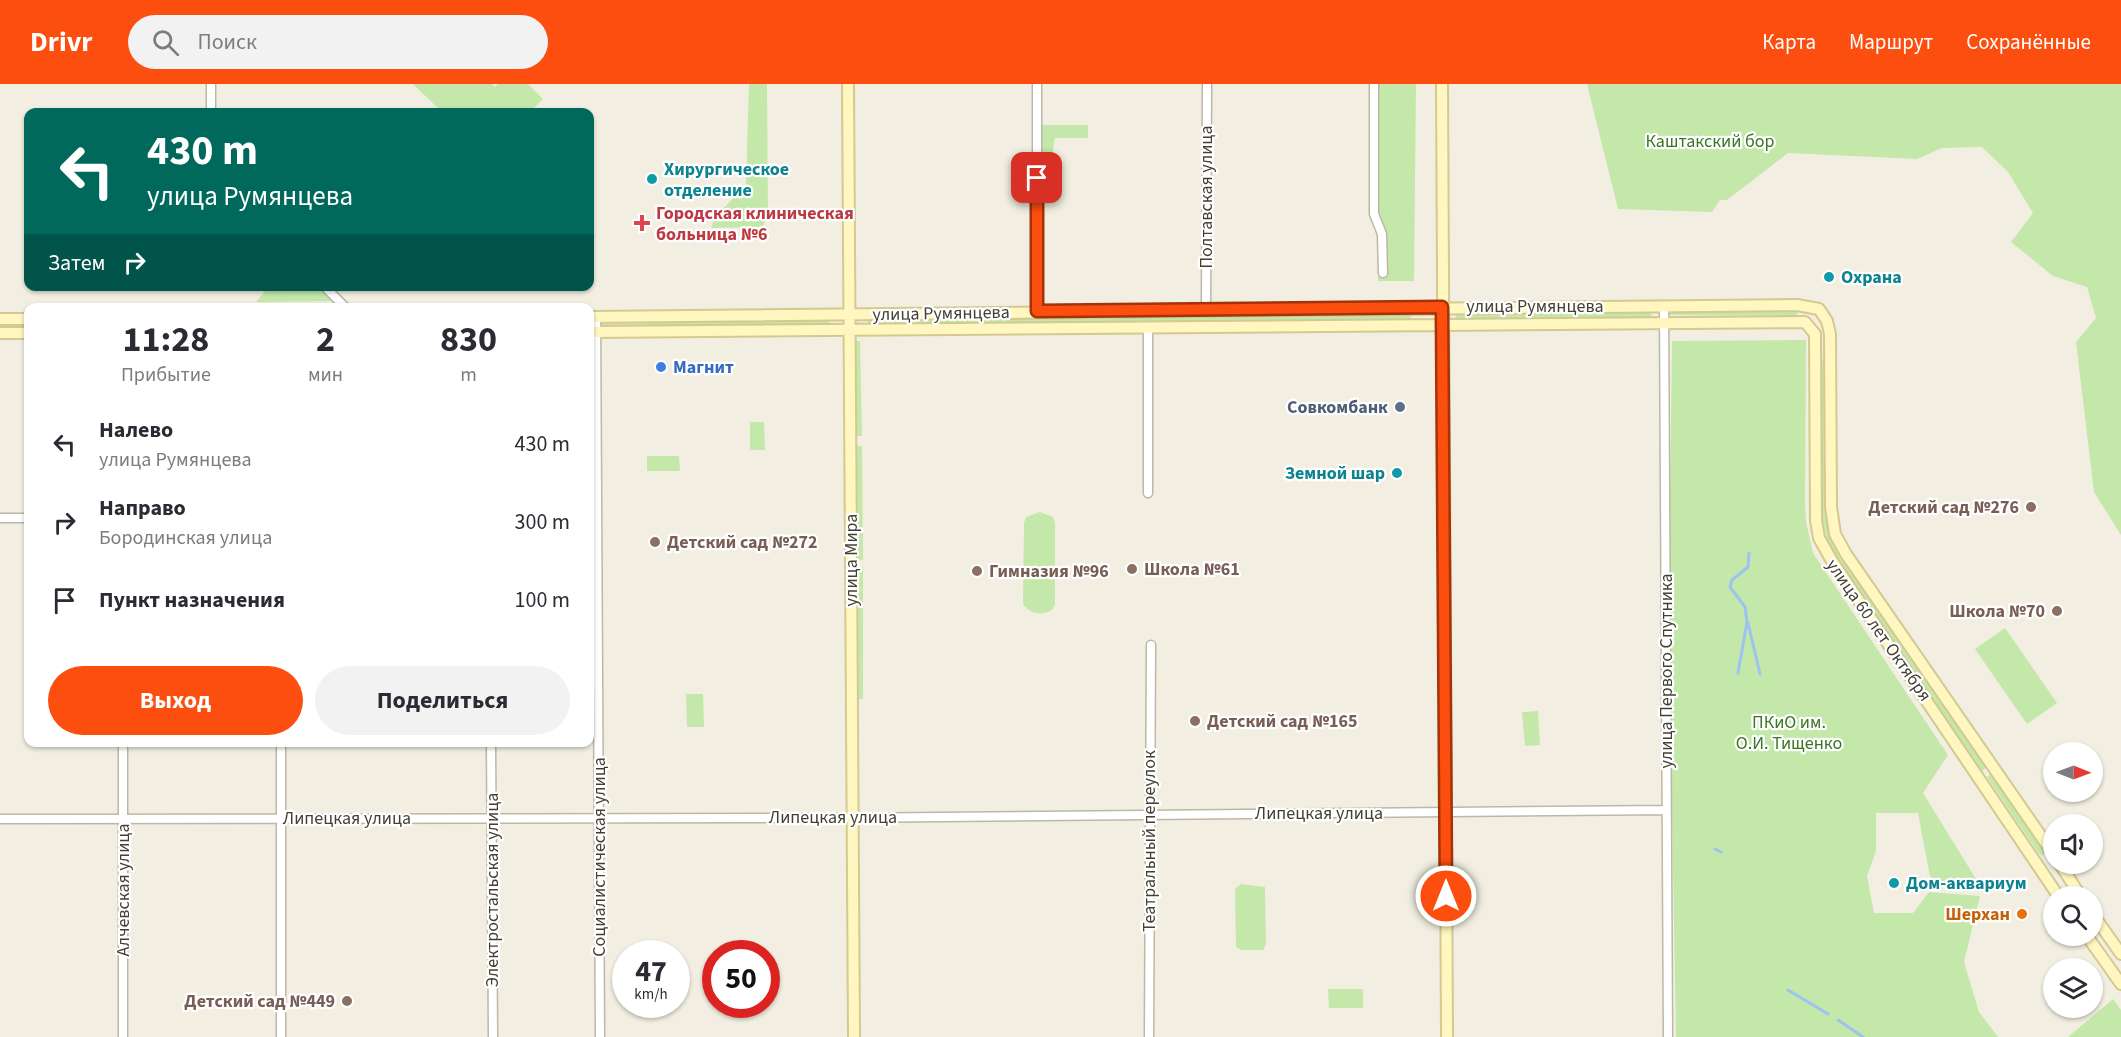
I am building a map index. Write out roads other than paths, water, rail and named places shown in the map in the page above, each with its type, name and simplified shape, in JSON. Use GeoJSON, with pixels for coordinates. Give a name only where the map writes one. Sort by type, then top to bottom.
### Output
{"type":"FeatureCollection","features":[{"type":"Feature","properties":{"kind":"main road","name":"улица Мира"},"geometry":{"type":"LineString","coordinates":[[848,84],[854,1037]]}},
{"type":"Feature","properties":{"kind":"main road"},"geometry":{"type":"LineString","coordinates":[[1442,84],[1447,1037]]}},
{"type":"Feature","properties":{"kind":"main road","name":"улица Румянцева"},"geometry":{"type":"LineString","coordinates":[[594,317],[1206,309],[1797,305],[1819,309],[1827,321],[1808,324],[1664,322],[594,332]]}},
{"type":"Feature","properties":{"kind":"main road"},"geometry":{"type":"LineString","coordinates":[[0,319],[24,319]]}},
{"type":"Feature","properties":{"kind":"main road","name":"улица 60 лет Октября"},"geometry":{"type":"LineString","coordinates":[[1827,321],[1830,334],[1831,507],[1835,534],[1846,554],[2043,839]]}},
{"type":"Feature","properties":{"kind":"main road","name":"улица 60 лет Октября"},"geometry":{"type":"LineString","coordinates":[[1808,324],[1815,334],[1815,505],[1819,538],[1832,561],[1981,778],[2051,886]]}},
{"type":"Feature","properties":{"kind":"main road"},"geometry":{"type":"LineString","coordinates":[[0,333],[24,333]]}},
{"type":"Feature","properties":{"kind":"main road"},"geometry":{"type":"LineString","coordinates":[[2103,929],[2121,954]]}},
{"type":"Feature","properties":{"kind":"main road"},"geometry":{"type":"LineString","coordinates":[[2094,946],[2121,984]]}},
{"type":"Feature","properties":{"kind":"street"},"geometry":{"type":"LineString","coordinates":[[211,84],[211,108]]}},
{"type":"Feature","properties":{"kind":"street"},"geometry":{"type":"LineString","coordinates":[[1037,311],[1038,84]]}},
{"type":"Feature","properties":{"kind":"street","name":"Полтавская улица"},"geometry":{"type":"LineString","coordinates":[[1206,309],[1207,84]]}},
{"type":"Feature","properties":{"kind":"street"},"geometry":{"type":"LineString","coordinates":[[1374,84],[1374,214],[1382,234],[1383,273]]}},
{"type":"Feature","properties":{"kind":"street"},"geometry":{"type":"LineString","coordinates":[[329,291],[341,303]]}},
{"type":"Feature","properties":{"kind":"street","name":"улица Первого Спутника"},"geometry":{"type":"LineString","coordinates":[[1664,306],[1668,1037]]}},
{"type":"Feature","properties":{"kind":"street"},"geometry":{"type":"LineString","coordinates":[[1148,327],[1148,493]]}},
{"type":"Feature","properties":{"kind":"street","name":"Социалистическая улица"},"geometry":{"type":"LineString","coordinates":[[594,413],[600,1037]]}},
{"type":"Feature","properties":{"kind":"street"},"geometry":{"type":"LineString","coordinates":[[0,518],[24,518]]}},
{"type":"Feature","properties":{"kind":"street","name":"Театральный переулок"},"geometry":{"type":"LineString","coordinates":[[1149,1037],[1150,645]]}},
{"type":"Feature","properties":{"kind":"street","name":"Алчевская улица"},"geometry":{"type":"LineString","coordinates":[[123,747],[123,1037]]}},
{"type":"Feature","properties":{"kind":"street"},"geometry":{"type":"LineString","coordinates":[[281,747],[281,1037]]}},
{"type":"Feature","properties":{"kind":"street","name":"Электростальская улица"},"geometry":{"type":"LineString","coordinates":[[491,747],[493,1037]]}},
{"type":"Feature","properties":{"kind":"street","name":"Липецкая улица"},"geometry":{"type":"LineString","coordinates":[[0,819],[491,819],[1666,810]]}},
{"type":"Feature","properties":{"kind":"waterway"},"geometry":{"type":"LineString","coordinates":[[1738,673],[1747,622],[1745,607],[1730,587],[1732,580],[1748,567],[1749,553]]}},
{"type":"Feature","properties":{"kind":"waterway"},"geometry":{"type":"LineString","coordinates":[[1748,623],[1760,674]]}},
{"type":"Feature","properties":{"kind":"waterway"},"geometry":{"type":"LineString","coordinates":[[1715,849],[1721,852]]}},
{"type":"Feature","properties":{"kind":"waterway"},"geometry":{"type":"LineString","coordinates":[[1788,990],[1828,1014]]}},
{"type":"Feature","properties":{"kind":"waterway"},"geometry":{"type":"LineString","coordinates":[[1838,1020],[1863,1037]]}},
{"type":"Feature","properties":{"kind":"place","name":"Хирургическое отделение"},"geometry":{"type":"Point","coordinates":[652,179]}},
{"type":"Feature","properties":{"kind":"place","name":"Городская клиническая больница №6"},"geometry":{"type":"Point","coordinates":[642,223]}},
{"type":"Feature","properties":{"kind":"place","name":"Охрана"},"geometry":{"type":"Point","coordinates":[1829,277]}},
{"type":"Feature","properties":{"kind":"place","name":"Магнит"},"geometry":{"type":"Point","coordinates":[661,367]}},
{"type":"Feature","properties":{"kind":"place","name":"Совкомбанк"},"geometry":{"type":"Point","coordinates":[1400,407]}},
{"type":"Feature","properties":{"kind":"place","name":"Земной шар"},"geometry":{"type":"Point","coordinates":[1397,473]}},
{"type":"Feature","properties":{"kind":"place","name":"Детский сад №276"},"geometry":{"type":"Point","coordinates":[2031,507]}},
{"type":"Feature","properties":{"kind":"place","name":"Детский сад №272"},"geometry":{"type":"Point","coordinates":[655,542]}},
{"type":"Feature","properties":{"kind":"place","name":"Школа №61"},"geometry":{"type":"Point","coordinates":[1132,569]}},
{"type":"Feature","properties":{"kind":"place","name":"Гимназия №96"},"geometry":{"type":"Point","coordinates":[977,571]}},
{"type":"Feature","properties":{"kind":"place","name":"Школа №70"},"geometry":{"type":"Point","coordinates":[2057,611]}},
{"type":"Feature","properties":{"kind":"place","name":"Детский сад №165"},"geometry":{"type":"Point","coordinates":[1195,721]}},
{"type":"Feature","properties":{"kind":"place","name":"Дом-аквариум"},"geometry":{"type":"Point","coordinates":[1894,883]}},
{"type":"Feature","properties":{"kind":"place","name":"Шерхан"},"geometry":{"type":"Point","coordinates":[2022,914]}},
{"type":"Feature","properties":{"kind":"place","name":"Детский сад №449"},"geometry":{"type":"Point","coordinates":[347,1001]}},
{"type":"Feature","properties":{"kind":"park label","name":"Каштакский бор"},"geometry":{"type":"Point","coordinates":[1710,141]}},
{"type":"Feature","properties":{"kind":"park label","name":"ПКиО им. О.И. Тищенко"},"geometry":{"type":"Point","coordinates":[1789,732]}}]}
